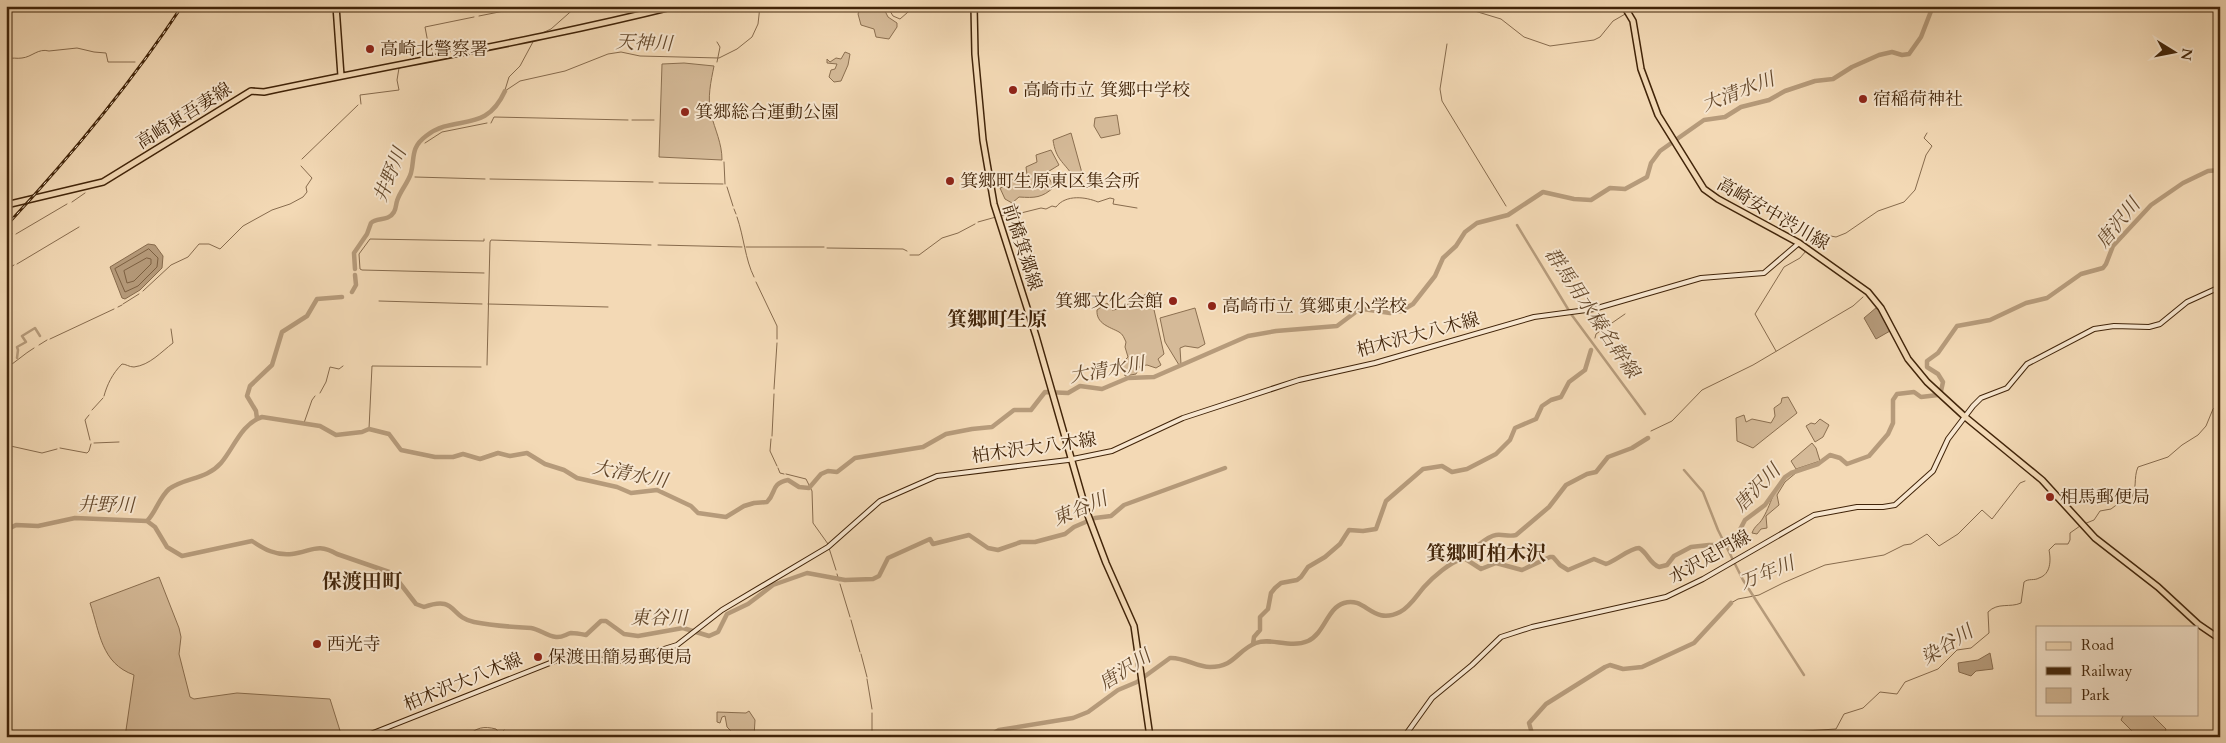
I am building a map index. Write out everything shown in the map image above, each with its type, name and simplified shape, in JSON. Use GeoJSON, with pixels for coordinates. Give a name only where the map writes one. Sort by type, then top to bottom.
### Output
{"type":"FeatureCollection","features":[{"type":"Feature","properties":{"kind":"main road"},"geometry":{"type":"LineString","coordinates":[[338,6],[341,76]]}},
{"type":"Feature","properties":{"kind":"main road"},"geometry":{"type":"LineString","coordinates":[[648,6],[650,12]]}},
{"type":"Feature","properties":{"kind":"main road","name":"高崎東吾妻線"},"geometry":{"type":"LineString","coordinates":[[6,205],[103,182],[252,91],[264,92],[540,37],[675,6]]}},
{"type":"Feature","properties":{"kind":"main road","name":"前橋箕郷線"},"geometry":{"type":"LineString","coordinates":[[974,6],[975,54],[983,140],[991,191],[1089,520],[1131,617],[1150,737]]}},
{"type":"Feature","properties":{"kind":"main road","name":"高崎安中渋川線"},"geometry":{"type":"LineString","coordinates":[[1627,10],[1636,32],[1641,69],[1658,115],[1704,189],[1718,199],[1799,243],[1826,260],[1873,297],[1882,308],[1915,369],[1964,416],[2042,480],[2095,538],[2158,587],[2192,620],[2220,639]]}},
{"type":"Feature","properties":{"kind":"main road","name":"柏木沢大八木線"},"geometry":{"type":"LineString","coordinates":[[363,737],[555,661],[570,658],[625,661],[672,648],[722,610],[828,547],[877,502],[906,488],[950,473],[1071,460],[1112,451],[1183,418],[1299,380],[1375,362],[1534,317],[1594,309],[1701,278],[1764,273],[1769,271],[1799,243]]}},
{"type":"Feature","properties":{"kind":"main road","name":"水沢足門線"},"geometry":{"type":"LineString","coordinates":[[1404,737],[1432,698],[1505,635],[1666,597],[1703,580],[1814,515],[1857,507],[1889,507],[1899,503],[1933,471],[1948,439],[1976,402],[2007,388],[2027,364],[2091,330],[2104,327],[2156,326],[2167,320],[2187,302],[2220,287]]}},
{"type":"Feature","properties":{"kind":"green space"},"geometry":{"type":"Polygon","coordinates":[[[861,6],[883,7],[888,17],[897,23],[897,27],[889,39],[876,37],[874,29],[861,25],[858,14],[861,6]]]}},
{"type":"Feature","properties":{"kind":"green space"},"geometry":{"type":"Polygon","coordinates":[[[845,52],[850,54],[848,65],[841,81],[834,82],[829,77],[831,70],[835,69],[837,64],[827,63],[827,59],[830,62],[836,58],[841,59],[845,52]]]}},
{"type":"Feature","properties":{"kind":"green space","name":"箕郷総合運動公園"},"geometry":{"type":"Polygon","coordinates":[[[684,63],[714,66],[709,102],[720,142],[722,160],[659,157],[662,64],[684,63]]]}},
{"type":"Feature","properties":{"kind":"green space"},"geometry":{"type":"Polygon","coordinates":[[[1117,115],[1120,134],[1101,138],[1094,126],[1095,118],[1117,115]]]}},
{"type":"Feature","properties":{"kind":"green space"},"geometry":{"type":"Polygon","coordinates":[[[1071,133],[1082,173],[1073,176],[1058,156],[1053,140],[1071,133]]]}},
{"type":"Feature","properties":{"kind":"green space"},"geometry":{"type":"Polygon","coordinates":[[[1051,150],[1059,165],[1046,173],[1054,187],[1042,195],[1019,197],[1012,203],[1005,199],[1000,188],[1010,185],[1009,181],[1027,175],[1026,167],[1037,162],[1036,155],[1051,150]]]}},
{"type":"Feature","properties":{"kind":"green space"},"geometry":{"type":"Polygon","coordinates":[[[1150,292],[1164,354],[1158,359],[1161,365],[1156,368],[1147,365],[1140,366],[1136,374],[1125,376],[1122,363],[1128,357],[1125,347],[1126,342],[1120,333],[1101,322],[1097,315],[1097,310],[1107,303],[1112,310],[1115,310],[1150,292]]]}},
{"type":"Feature","properties":{"kind":"green space"},"geometry":{"type":"Polygon","coordinates":[[[1195,308],[1205,344],[1198,348],[1185,346],[1180,348],[1181,364],[1179,365],[1165,342],[1160,318],[1195,308]]]}},
{"type":"Feature","properties":{"kind":"green space"},"geometry":{"type":"Polygon","coordinates":[[[1788,397],[1797,413],[1753,448],[1737,441],[1736,418],[1744,415],[1746,422],[1752,419],[1771,423],[1775,416],[1774,408],[1781,403],[1782,398],[1788,397]]]}},
{"type":"Feature","properties":{"kind":"green space"},"geometry":{"type":"Polygon","coordinates":[[[1820,419],[1829,425],[1823,437],[1815,442],[1806,426],[1811,423],[1815,424],[1820,419]]]}},
{"type":"Feature","properties":{"kind":"green space"},"geometry":{"type":"Polygon","coordinates":[[[1812,443],[1816,448],[1820,461],[1796,469],[1791,461],[1812,443]]]}},
{"type":"Feature","properties":{"kind":"green space"},"geometry":{"type":"Polygon","coordinates":[[[1792,472],[1797,472],[1785,482],[1777,495],[1779,505],[1766,516],[1767,528],[1761,529],[1757,534],[1752,533],[1763,518],[1777,488],[1792,472]]]}},
{"type":"Feature","properties":{"kind":"green space"},"geometry":{"type":"Polygon","coordinates":[[[159,577],[179,628],[181,637],[179,654],[190,697],[194,699],[237,693],[330,699],[342,737],[317,737],[316,733],[308,736],[298,734],[297,737],[281,737],[281,734],[269,733],[268,737],[170,737],[156,734],[155,737],[125,737],[134,675],[123,670],[108,655],[103,646],[90,603],[159,577]]]}},
{"type":"Feature","properties":{"kind":"green space"},"geometry":{"type":"Polygon","coordinates":[[[749,711],[755,720],[754,737],[725,737],[732,732],[727,727],[725,716],[722,717],[720,723],[717,722],[717,712],[746,713],[749,711]]]}},
{"type":"Feature","properties":{"kind":"green space"},"geometry":{"type":"Polygon","coordinates":[[[2123,716],[2153,716],[2166,729],[2164,737],[2138,737],[2121,720],[2123,716]]]}},
{"type":"Feature","properties":{"kind":"water"},"geometry":{"type":"Polygon","coordinates":[[[148,244],[155,245],[163,256],[162,268],[140,290],[125,299],[122,298],[110,267],[148,244]]]}},
{"type":"Feature","properties":{"kind":"water"},"geometry":{"type":"Polygon","coordinates":[[[1877,307],[1890,331],[1876,339],[1864,318],[1877,307]]]}},
{"type":"Feature","properties":{"kind":"water"},"geometry":{"type":"Polygon","coordinates":[[[1990,653],[1993,669],[1976,671],[1971,676],[1959,672],[1958,663],[1978,660],[1990,653]]]}},
{"type":"Feature","properties":{"kind":"waterway","name":"井野川"},"geometry":{"type":"LineString","coordinates":[[540,34],[551,29],[577,6]]}},
{"type":"Feature","properties":{"kind":"waterway","name":"天神川"},"geometry":{"type":"LineString","coordinates":[[505,91],[520,81],[565,71],[608,54],[621,52],[640,56],[719,58],[737,49],[752,37],[758,24],[760,6]]}},
{"type":"Feature","properties":{"kind":"waterway","name":"天神川"},"geometry":{"type":"LineString","coordinates":[[887,6],[893,16],[900,19],[915,6]]}},
{"type":"Feature","properties":{"kind":"waterway","name":"天神川"},"geometry":{"type":"LineString","coordinates":[[1458,6],[1501,19],[1524,37],[1550,46],[1594,40],[1600,37],[1613,21],[1627,13]]}},
{"type":"Feature","properties":{"kind":"waterway","name":"天神川"},"geometry":{"type":"LineString","coordinates":[[1630,11],[1634,6]]}},
{"type":"Feature","properties":{"kind":"waterway","name":"大清水川"},"geometry":{"type":"LineString","coordinates":[[147,521],[169,489],[215,469],[226,457],[243,431],[255,420],[262,417],[320,426],[336,435],[362,432],[369,429],[389,434],[401,450],[435,457],[453,457],[463,454],[480,459],[498,453],[510,456],[527,453],[545,464],[564,470],[577,478],[617,487],[631,493],[657,490],[691,506],[698,513],[726,517],[744,506],[767,502],[776,486],[782,482],[788,480],[799,487],[809,488],[821,474],[828,471],[837,472],[855,458],[923,447],[946,434],[992,427],[1014,410],[1031,410],[1045,392],[1068,393],[1080,386],[1102,389],[1128,378],[1154,377],[1248,336],[1276,331],[1337,326],[1357,311],[1363,309],[1390,313],[1401,311],[1413,304],[1435,276],[1443,258],[1456,246],[1465,232],[1477,223],[1508,215],[1543,192],[1574,199],[1591,200],[1610,188],[1625,189],[1647,177],[1651,163],[1660,151],[1704,120],[1725,117],[1741,107],[1769,100],[1785,91],[1815,81],[1833,79],[1852,67],[1879,55],[1892,52],[1902,55],[1909,54],[1921,37],[1933,6]]}},
{"type":"Feature","properties":{"kind":"waterway"},"geometry":{"type":"LineString","coordinates":[[479,16],[519,8]]}},
{"type":"Feature","properties":{"kind":"waterway"},"geometry":{"type":"LineString","coordinates":[[427,57],[433,55],[431,46],[428,43],[425,27],[474,17]]}},
{"type":"Feature","properties":{"kind":"waterway","name":"井野川"},"geometry":{"type":"LineString","coordinates":[[505,90],[509,77],[520,66],[534,40]]}},
{"type":"Feature","properties":{"kind":"waterway"},"geometry":{"type":"LineString","coordinates":[[717,42],[720,47],[717,62]]}},
{"type":"Feature","properties":{"kind":"waterway","name":"群馬用水榛名幹線"},"geometry":{"type":"LineString","coordinates":[[1447,44],[1440,89],[1442,101],[1506,206]]}},
{"type":"Feature","properties":{"kind":"waterway"},"geometry":{"type":"LineString","coordinates":[[6,59],[26,57],[45,50],[77,48],[106,53],[108,62],[135,62]]}},
{"type":"Feature","properties":{"kind":"waterway"},"geometry":{"type":"LineString","coordinates":[[361,104],[360,95],[399,90],[397,80],[399,68],[422,63]]}},
{"type":"Feature","properties":{"kind":"waterway","name":"井野川"},"geometry":{"type":"LineString","coordinates":[[355,269],[354,253],[367,234],[371,223],[389,217],[395,211],[398,197],[411,173],[415,149],[421,140],[437,129],[448,125],[479,119],[497,105],[505,91]]}},
{"type":"Feature","properties":{"kind":"waterway"},"geometry":{"type":"LineString","coordinates":[[302,159],[358,105]]}},
{"type":"Feature","properties":{"kind":"waterway"},"geometry":{"type":"LineString","coordinates":[[491,123],[494,117],[628,120]]}},
{"type":"Feature","properties":{"kind":"waterway"},"geometry":{"type":"LineString","coordinates":[[632,120],[654,120]]}},
{"type":"Feature","properties":{"kind":"waterway"},"geometry":{"type":"LineString","coordinates":[[425,143],[442,132],[487,123]]}},
{"type":"Feature","properties":{"kind":"waterway"},"geometry":{"type":"LineString","coordinates":[[1808,248],[1820,234],[1836,237],[1846,233],[1878,211],[1904,202],[1915,190],[1926,155],[1932,146],[1924,138],[1927,133]]}},
{"type":"Feature","properties":{"kind":"waterway"},"geometry":{"type":"LineString","coordinates":[[724,162],[725,184]]}},
{"type":"Feature","properties":{"kind":"waterway"},"geometry":{"type":"LineString","coordinates":[[143,291],[171,265],[188,257],[199,244],[209,244],[220,249],[243,226],[272,210],[303,197],[307,192],[306,187],[312,178],[301,166]]}},
{"type":"Feature","properties":{"kind":"waterway","name":"唐沢川"},"geometry":{"type":"LineString","coordinates":[[988,737],[999,730],[1073,718],[1088,712],[1118,690],[1137,682],[1170,658],[1210,667],[1231,661],[1256,643],[1268,641],[1294,644],[1308,641],[1314,637],[1334,610],[1344,603],[1358,603],[1383,616],[1400,612],[1410,604],[1437,574],[1464,558],[1481,569],[1496,563],[1522,570],[1553,557],[1568,570],[1594,559],[1606,564],[1639,548],[1659,567],[1667,565],[1674,556],[1691,547],[1732,545],[1745,520],[1765,505],[1785,477],[1791,473],[1818,464],[1830,455],[1840,458],[1847,464],[1869,456],[1888,434],[1893,423],[1893,400],[1897,394],[1914,392],[1921,397],[1938,395],[1943,382],[1938,374],[1927,367],[1927,361],[1938,353],[1957,326],[1990,320],[2026,303],[2047,298],[2081,274],[2103,268],[2113,246],[2151,205],[2183,183],[2208,171],[2220,170]]}},
{"type":"Feature","properties":{"kind":"waterway"},"geometry":{"type":"LineString","coordinates":[[415,177],[485,179]]}},
{"type":"Feature","properties":{"kind":"waterway"},"geometry":{"type":"LineString","coordinates":[[490,179],[653,182]]}},
{"type":"Feature","properties":{"kind":"waterway"},"geometry":{"type":"LineString","coordinates":[[659,183],[723,184]]}},
{"type":"Feature","properties":{"kind":"waterway"},"geometry":{"type":"LineString","coordinates":[[727,187],[733,206]]}},
{"type":"Feature","properties":{"kind":"waterway"},"geometry":{"type":"LineString","coordinates":[[72,202],[85,193]]}},
{"type":"Feature","properties":{"kind":"waterway"},"geometry":{"type":"LineString","coordinates":[[1000,216],[1041,208],[1046,209],[1052,206],[1056,207],[1071,198],[1088,199],[1098,202],[1110,198],[1114,199],[1113,204],[1137,208]]}},
{"type":"Feature","properties":{"kind":"waterway"},"geometry":{"type":"LineString","coordinates":[[16,234],[67,204]]}},
{"type":"Feature","properties":{"kind":"waterway"},"geometry":{"type":"LineString","coordinates":[[734,209],[736,214]]}},
{"type":"Feature","properties":{"kind":"waterway"},"geometry":{"type":"LineString","coordinates":[[737,217],[754,277]]}},
{"type":"Feature","properties":{"kind":"waterway"},"geometry":{"type":"LineString","coordinates":[[978,222],[996,217]]}},
{"type":"Feature","properties":{"kind":"waterway"},"geometry":{"type":"LineString","coordinates":[[910,255],[919,255],[942,238],[958,233],[975,224]]}},
{"type":"Feature","properties":{"kind":"waterway","name":"群馬用水榛名幹線"},"geometry":{"type":"LineString","coordinates":[[1517,225],[1571,314],[1645,414]]}},
{"type":"Feature","properties":{"kind":"waterway"},"geometry":{"type":"LineString","coordinates":[[17,264],[79,227]]}},
{"type":"Feature","properties":{"kind":"waterway"},"geometry":{"type":"LineString","coordinates":[[6,238],[12,234]]}},
{"type":"Feature","properties":{"kind":"waterway"},"geometry":{"type":"LineString","coordinates":[[484,239],[484,241],[370,239],[359,254],[360,269],[362,270],[484,273]]}},
{"type":"Feature","properties":{"kind":"waterway"},"geometry":{"type":"LineString","coordinates":[[487,365],[491,240],[651,245]]}},
{"type":"Feature","properties":{"kind":"waterway"},"geometry":{"type":"LineString","coordinates":[[658,245],[742,247]]}},
{"type":"Feature","properties":{"kind":"waterway"},"geometry":{"type":"LineString","coordinates":[[746,247],[824,247]]}},
{"type":"Feature","properties":{"kind":"waterway"},"geometry":{"type":"LineString","coordinates":[[827,248],[903,249],[907,251]]}},
{"type":"Feature","properties":{"kind":"waterway"},"geometry":{"type":"LineString","coordinates":[[1776,351],[1755,314],[1784,267],[1800,258],[1806,251]]}},
{"type":"Feature","properties":{"kind":"waterway"},"geometry":{"type":"LineString","coordinates":[[6,270],[14,265]]}},
{"type":"Feature","properties":{"kind":"waterway","name":"井野川"},"geometry":{"type":"LineString","coordinates":[[352,292],[356,285],[355,275]]}},
{"type":"Feature","properties":{"kind":"waterway"},"geometry":{"type":"LineString","coordinates":[[756,282],[777,326],[777,339]]}},
{"type":"Feature","properties":{"kind":"waterway"},"geometry":{"type":"LineString","coordinates":[[123,304],[139,294]]}},
{"type":"Feature","properties":{"kind":"waterway","name":"井野川"},"geometry":{"type":"LineString","coordinates":[[257,419],[256,411],[247,396],[250,386],[272,365],[282,332],[307,316],[317,299],[342,297]]}},
{"type":"Feature","properties":{"kind":"waterway"},"geometry":{"type":"LineString","coordinates":[[1651,431],[1672,421],[1702,390],[1753,365],[1853,306],[1863,297]]}},
{"type":"Feature","properties":{"kind":"waterway"},"geometry":{"type":"LineString","coordinates":[[379,301],[482,304]]}},
{"type":"Feature","properties":{"kind":"waterway"},"geometry":{"type":"LineString","coordinates":[[488,304],[608,307]]}},
{"type":"Feature","properties":{"kind":"waterway"},"geometry":{"type":"LineString","coordinates":[[118,307],[122,305]]}},
{"type":"Feature","properties":{"kind":"waterway"},"geometry":{"type":"LineString","coordinates":[[50,339],[114,309]]}},
{"type":"Feature","properties":{"kind":"waterway"},"geometry":{"type":"LineString","coordinates":[[1595,338],[1596,334],[1625,314]]}},
{"type":"Feature","properties":{"kind":"waterway"},"geometry":{"type":"LineString","coordinates":[[17,358],[17,347],[26,342],[22,336],[35,328],[40,336]]}},
{"type":"Feature","properties":{"kind":"waterway"},"geometry":{"type":"LineString","coordinates":[[104,396],[110,380],[122,364],[131,367],[145,364],[173,343],[171,329]]}},
{"type":"Feature","properties":{"kind":"waterway"},"geometry":{"type":"LineString","coordinates":[[39,345],[47,340]]}},
{"type":"Feature","properties":{"kind":"waterway"},"geometry":{"type":"LineString","coordinates":[[774,389],[777,343]]}},
{"type":"Feature","properties":{"kind":"waterway"},"geometry":{"type":"LineString","coordinates":[[6,368],[34,348]]}},
{"type":"Feature","properties":{"kind":"waterway"},"geometry":{"type":"LineString","coordinates":[[1253,644],[1254,637],[1260,630],[1260,617],[1268,609],[1271,593],[1275,588],[1281,583],[1297,580],[1301,577],[1308,567],[1325,557],[1340,544],[1349,530],[1363,531],[1376,529],[1386,501],[1423,469],[1442,466],[1452,472],[1467,469],[1496,454],[1510,440],[1515,428],[1536,419],[1542,406],[1551,400],[1561,397],[1569,382],[1585,370],[1591,350]]}},
{"type":"Feature","properties":{"kind":"waterway"},"geometry":{"type":"LineString","coordinates":[[320,393],[326,382],[330,367],[339,369],[343,366]]}},
{"type":"Feature","properties":{"kind":"waterway"},"geometry":{"type":"LineString","coordinates":[[369,429],[372,366],[481,367]]}},
{"type":"Feature","properties":{"kind":"waterway"},"geometry":{"type":"LineString","coordinates":[[772,436],[774,394]]}},
{"type":"Feature","properties":{"kind":"waterway"},"geometry":{"type":"LineString","coordinates":[[304,423],[315,396]]}},
{"type":"Feature","properties":{"kind":"waterway"},"geometry":{"type":"LineString","coordinates":[[92,410],[103,398]]}},
{"type":"Feature","properties":{"kind":"waterway","name":"染谷川"},"geometry":{"type":"LineString","coordinates":[[2084,524],[2094,520],[2100,511],[2111,509],[2119,503],[2130,500],[2134,492],[2138,467],[2168,457],[2198,435],[2206,426],[2213,409],[2220,402]]}},
{"type":"Feature","properties":{"kind":"waterway"},"geometry":{"type":"LineString","coordinates":[[89,415],[85,420],[90,440]]}},
{"type":"Feature","properties":{"kind":"waterway"},"geometry":{"type":"LineString","coordinates":[[1466,559],[1474,549],[1492,536],[1516,535],[1549,507],[1566,485],[1587,474],[1596,472],[1608,457],[1632,448],[1648,438]]}},
{"type":"Feature","properties":{"kind":"waterway"},"geometry":{"type":"LineString","coordinates":[[771,439],[770,451],[777,466]]}},
{"type":"Feature","properties":{"kind":"waterway"},"geometry":{"type":"LineString","coordinates":[[94,443],[119,442]]}},
{"type":"Feature","properties":{"kind":"waterway"},"geometry":{"type":"LineString","coordinates":[[60,448],[87,453],[91,444]]}},
{"type":"Feature","properties":{"kind":"waterway"},"geometry":{"type":"LineString","coordinates":[[6,445],[42,453],[57,449]]}},
{"type":"Feature","properties":{"kind":"waterway"},"geometry":{"type":"LineString","coordinates":[[778,468],[780,473],[784,474]]}},
{"type":"Feature","properties":{"kind":"waterway","name":"東谷川"},"geometry":{"type":"LineString","coordinates":[[147,521],[155,527],[167,547],[182,556],[252,541],[266,549],[281,554],[299,553],[319,548],[330,550],[392,573],[416,604],[424,607],[435,604],[448,605],[460,616],[474,622],[531,628],[558,637],[571,633],[586,635],[601,621],[606,621],[624,634],[638,636],[683,628],[709,636],[718,632],[727,614],[748,604],[773,585],[807,573],[845,580],[873,579],[879,576],[888,558],[930,539],[933,544],[969,535],[988,548],[998,550],[1021,542],[1035,542],[1065,534],[1074,527],[1095,518],[1111,516],[1124,505],[1225,468]]}},
{"type":"Feature","properties":{"kind":"waterway","name":"群馬用水榛名幹線"},"geometry":{"type":"LineString","coordinates":[[1684,470],[1703,492],[1718,530],[1743,580],[1804,675]]}},
{"type":"Feature","properties":{"kind":"waterway"},"geometry":{"type":"LineString","coordinates":[[786,474],[806,479],[812,491],[813,523],[828,544]]}},
{"type":"Feature","properties":{"kind":"waterway","name":"万年川"},"geometry":{"type":"LineString","coordinates":[[1731,603],[1738,599],[1759,595],[1825,565],[1884,555],[1904,545],[1911,544],[1927,534],[1939,546],[1958,534],[1982,510],[1992,519],[2020,483],[2025,481]]}},
{"type":"Feature","properties":{"kind":"waterway","name":"井野川"},"geometry":{"type":"LineString","coordinates":[[6,530],[16,525],[38,526],[75,518],[147,521]]}},
{"type":"Feature","properties":{"kind":"waterway","name":"染谷川"},"geometry":{"type":"LineString","coordinates":[[1779,737],[1790,732],[1836,729],[1844,714],[1863,708],[1880,692],[1897,694],[1905,682],[1938,669],[1957,650],[1971,648],[1989,633],[1988,612],[1996,607],[2021,603],[2024,582],[2043,576],[2048,570],[2050,562],[2049,550],[2055,544],[2068,544],[2070,533],[2080,526]]}},
{"type":"Feature","properties":{"kind":"waterway"},"geometry":{"type":"LineString","coordinates":[[829,548],[836,570]]}},
{"type":"Feature","properties":{"kind":"waterway","name":"東谷川"},"geometry":{"type":"LineString","coordinates":[[837,574],[839,581]]}},
{"type":"Feature","properties":{"kind":"waterway"},"geometry":{"type":"LineString","coordinates":[[840,584],[850,617]]}},
{"type":"Feature","properties":{"kind":"waterway","name":"万年川"},"geometry":{"type":"LineString","coordinates":[[1533,737],[1529,723],[1546,704],[1605,667],[1610,665],[1623,669],[1642,667],[1694,643],[1731,603]]}},
{"type":"Feature","properties":{"kind":"waterway"},"geometry":{"type":"LineString","coordinates":[[851,620],[860,652]]}},
{"type":"Feature","properties":{"kind":"waterway"},"geometry":{"type":"LineString","coordinates":[[861,654],[867,677]]}},
{"type":"Feature","properties":{"kind":"waterway"},"geometry":{"type":"LineString","coordinates":[[867,679],[872,709]]}},
{"type":"Feature","properties":{"kind":"waterway"},"geometry":{"type":"LineString","coordinates":[[872,713],[872,737]]}},
{"type":"Feature","properties":{"kind":"waterway"},"geometry":{"type":"LineString","coordinates":[[467,737],[480,728],[496,729],[500,734],[504,730]]}},
{"type":"Feature","properties":{"kind":"railway"},"geometry":{"type":"LineString","coordinates":[[6,226],[98,120],[142,64],[182,6]]}},
{"type":"Feature","properties":{"kind":"place","name":"高崎北警察署"},"geometry":{"type":"Point","coordinates":[370,49]}},
{"type":"Feature","properties":{"kind":"place","name":"高崎市立 箕郷中学校"},"geometry":{"type":"Point","coordinates":[1013,90]}},
{"type":"Feature","properties":{"kind":"place","name":"宿稲荷神社"},"geometry":{"type":"Point","coordinates":[1863,99]}},
{"type":"Feature","properties":{"kind":"place","name":"箕郷総合運動公園"},"geometry":{"type":"Point","coordinates":[685,112]}},
{"type":"Feature","properties":{"kind":"place","name":"箕郷町生原東区集会所"},"geometry":{"type":"Point","coordinates":[950,181]}},
{"type":"Feature","properties":{"kind":"place","name":"箕郷文化会館"},"geometry":{"type":"Point","coordinates":[1173,301]}},
{"type":"Feature","properties":{"kind":"place","name":"高崎市立 箕郷東小学校"},"geometry":{"type":"Point","coordinates":[1212,306]}},
{"type":"Feature","properties":{"kind":"place","name":"相馬郵便局"},"geometry":{"type":"Point","coordinates":[2050,497]}},
{"type":"Feature","properties":{"kind":"place","name":"西光寺"},"geometry":{"type":"Point","coordinates":[317,644]}},
{"type":"Feature","properties":{"kind":"place","name":"保渡田簡易郵便局"},"geometry":{"type":"Point","coordinates":[538,657]}},
{"type":"Feature","properties":{"kind":"district","name":"箕郷町生原"},"geometry":{"type":"Point","coordinates":[997,319]}},
{"type":"Feature","properties":{"kind":"district","name":"箕郷町柏木沢"},"geometry":{"type":"Point","coordinates":[1486,553]}},
{"type":"Feature","properties":{"kind":"district","name":"保渡田町"},"geometry":{"type":"Point","coordinates":[362,581]}}]}
